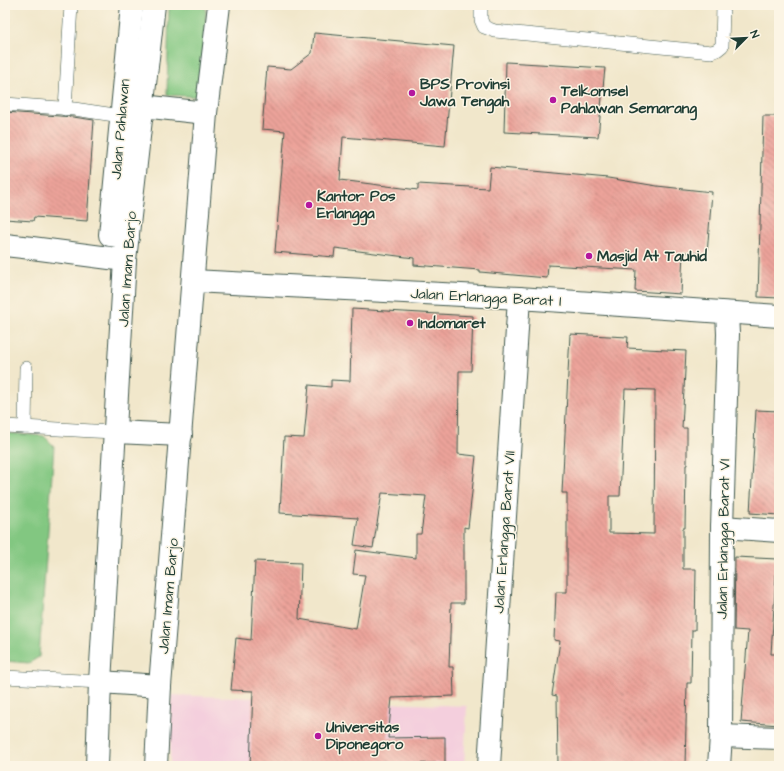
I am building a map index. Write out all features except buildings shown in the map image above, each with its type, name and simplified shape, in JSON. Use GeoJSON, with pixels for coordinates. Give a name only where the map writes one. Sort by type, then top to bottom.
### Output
{"type":"FeatureCollection","features":[{"type":"Feature","properties":{"kind":"street","name":"Jalan Pahlawan"},"geometry":{"type":"LineString","coordinates":[[132,5],[135,113]]}},
{"type":"Feature","properties":{"kind":"street","name":"Jalan Imam Barjo"},"geometry":{"type":"LineString","coordinates":[[97,766],[100,682],[135,113],[154,5]]}},
{"type":"Feature","properties":{"kind":"street","name":"Jalan Imam Barjo"},"geometry":{"type":"LineString","coordinates":[[156,766],[160,686],[206,113],[219,5]]}},
{"type":"Feature","properties":{"kind":"street"},"geometry":{"type":"LineString","coordinates":[[135,113],[206,113]]}},
{"type":"Feature","properties":{"kind":"street"},"geometry":{"type":"LineString","coordinates":[[5,245],[126,260]]}},
{"type":"Feature","properties":{"kind":"street","name":"Jalan Erlangga Barat I"},"geometry":{"type":"LineString","coordinates":[[193,281],[519,298],[779,316]]}},
{"type":"Feature","properties":{"kind":"street","name":"Jalan Erlangga Barat VII"},"geometry":{"type":"LineString","coordinates":[[489,766],[519,298]]}},
{"type":"Feature","properties":{"kind":"street","name":"Jalan Erlangga Barat VI"},"geometry":{"type":"LineString","coordinates":[[719,766],[722,736],[722,527],[728,334],[727,313]]}},
{"type":"Feature","properties":{"kind":"street"},"geometry":{"type":"LineString","coordinates":[[116,432],[181,435]]}},
{"type":"Feature","properties":{"kind":"street"},"geometry":{"type":"LineString","coordinates":[[722,527],[779,531]]}},
{"type":"Feature","properties":{"kind":"street"},"geometry":{"type":"LineString","coordinates":[[100,682],[160,686]]}},
{"type":"Feature","properties":{"kind":"street"},"geometry":{"type":"LineString","coordinates":[[722,736],[779,738]]}},
{"type":"Feature","properties":{"kind":"lane"},"geometry":{"type":"LineString","coordinates":[[65,109],[71,5]]}},
{"type":"Feature","properties":{"kind":"lane"},"geometry":{"type":"LineString","coordinates":[[481,5],[481,20],[484,27],[495,30],[712,52],[722,46],[723,5]]}},
{"type":"Feature","properties":{"kind":"lane"},"geometry":{"type":"LineString","coordinates":[[5,104],[135,113]]}},
{"type":"Feature","properties":{"kind":"lane"},"geometry":{"type":"LineString","coordinates":[[25,427],[26,368]]}},
{"type":"Feature","properties":{"kind":"lane"},"geometry":{"type":"LineString","coordinates":[[5,426],[93,432],[116,432]]}},
{"type":"Feature","properties":{"kind":"lane"},"geometry":{"type":"LineString","coordinates":[[5,677],[100,682]]}},
{"type":"Feature","properties":{"kind":"shaded area","name":"Universitas Diponegoro"},"geometry":{"type":"Polygon","coordinates":[[[171,695],[467,706],[464,766],[170,766],[171,695]]]}},
{"type":"Feature","properties":{"kind":"green space"},"geometry":{"type":"Polygon","coordinates":[[[169,5],[206,5],[204,97],[167,95],[169,5]]]}},
{"type":"Feature","properties":{"kind":"green space"},"geometry":{"type":"Polygon","coordinates":[[[5,433],[44,436],[54,446],[39,657],[29,663],[5,661],[5,433]]]}},
{"type":"Feature","properties":{"kind":"place","name":"BPS Provinsi Jawa Tengah"},"geometry":{"type":"Point","coordinates":[412,93]}},
{"type":"Feature","properties":{"kind":"place","name":"Telkomsel Pahlawan Semarang"},"geometry":{"type":"Point","coordinates":[553,100]}},
{"type":"Feature","properties":{"kind":"place","name":"Kantor Pos Erlangga"},"geometry":{"type":"Point","coordinates":[309,205]}},
{"type":"Feature","properties":{"kind":"place","name":"Masjid At Tauhid"},"geometry":{"type":"Point","coordinates":[589,256]}},
{"type":"Feature","properties":{"kind":"place","name":"Indomaret"},"geometry":{"type":"Point","coordinates":[410,323]}},
{"type":"Feature","properties":{"kind":"place","name":"Universitas Diponegoro"},"geometry":{"type":"Point","coordinates":[318,736]}}]}
